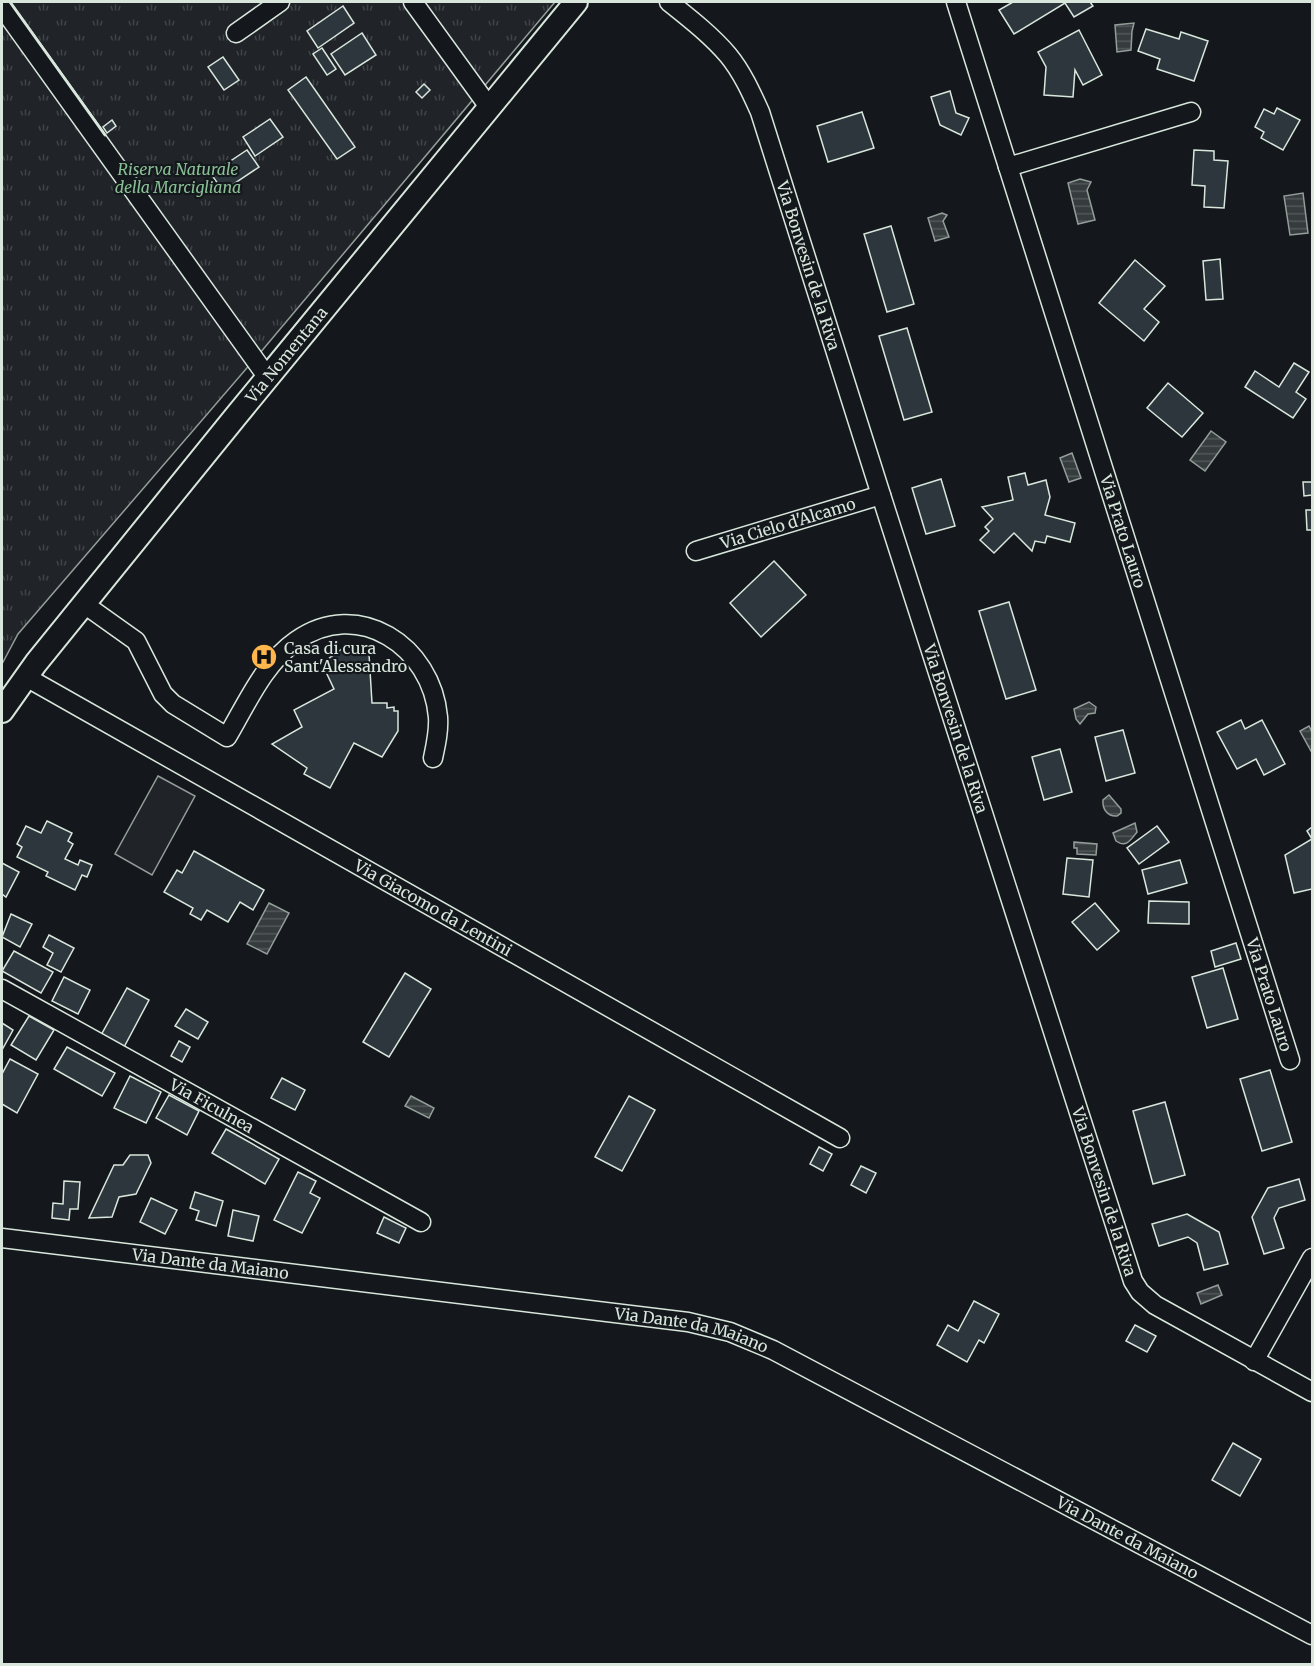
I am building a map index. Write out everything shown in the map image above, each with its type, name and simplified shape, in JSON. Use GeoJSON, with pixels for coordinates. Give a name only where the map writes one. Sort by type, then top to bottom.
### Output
{"type":"FeatureCollection","features":[{"type":"Feature","properties":{"kind":"main road","name":"Via Nomentana"},"geometry":{"type":"LineString","coordinates":[[2,711],[26,676],[84,604],[576,2]]}},
{"type":"Feature","properties":{"kind":"street"},"geometry":{"type":"LineString","coordinates":[[236,33],[280,2]]}},
{"type":"Feature","properties":{"kind":"street"},"geometry":{"type":"LineString","coordinates":[[413,2],[489,107]]}},
{"type":"Feature","properties":{"kind":"street","name":"Via Bonvesin de la Riva"},"geometry":{"type":"LineString","coordinates":[[669,2],[708,34],[728,56],[744,79],[760,112],[1133,1281],[1140,1292],[1155,1305],[1312,1392]]}},
{"type":"Feature","properties":{"kind":"street","name":"Via Prato Lauro"},"geometry":{"type":"LineString","coordinates":[[956,2],[1290,1060]]}},
{"type":"Feature","properties":{"kind":"street"},"geometry":{"type":"LineString","coordinates":[[2,7],[268,378]]}},
{"type":"Feature","properties":{"kind":"street"},"geometry":{"type":"LineString","coordinates":[[1008,167],[1191,112]]}},
{"type":"Feature","properties":{"kind":"street","name":"Via Cielo d'Alcamo"},"geometry":{"type":"LineString","coordinates":[[696,551],[881,495]]}},
{"type":"Feature","properties":{"kind":"street"},"geometry":{"type":"LineString","coordinates":[[84,604],[136,641],[157,685],[173,704],[227,737],[266,673],[296,640],[332,626],[351,623],[387,633],[412,656],[426,675],[433,692],[438,718],[433,758]]}},
{"type":"Feature","properties":{"kind":"street","name":"Via Giacomo da Lentini"},"geometry":{"type":"LineString","coordinates":[[26,676],[840,1138]]}},
{"type":"Feature","properties":{"kind":"street","name":"Via Ficulnea"},"geometry":{"type":"LineString","coordinates":[[2,989],[421,1222]]}},
{"type":"Feature","properties":{"kind":"street","name":"Via Dante da Maiano"},"geometry":{"type":"LineString","coordinates":[[2,1238],[688,1322],[723,1329],[773,1350],[1312,1635]]}},
{"type":"Feature","properties":{"kind":"street"},"geometry":{"type":"LineString","coordinates":[[1254,1360],[1312,1258]]}},
{"type":"Feature","properties":{"kind":"green space","name":"Riserva Naturale della Marcigliana"},"geometry":{"type":"Polygon","coordinates":[[[2,2],[555,2],[265,347],[18,634],[2,664],[2,2]]]}},
{"type":"Feature","properties":{"kind":"green space"},"geometry":{"type":"Polygon","coordinates":[[[158,776],[195,796],[152,875],[115,854],[158,776]]]}},
{"type":"Feature","properties":{"kind":"shaded area"},"geometry":{"type":"Polygon","coordinates":[[[1134,23],[1131,50],[1117,52],[1115,25],[1134,23]]]}},
{"type":"Feature","properties":{"kind":"shaded area"},"geometry":{"type":"Polygon","coordinates":[[[1080,179],[1091,182],[1087,190],[1095,220],[1078,224],[1068,183],[1080,179]]]}},
{"type":"Feature","properties":{"kind":"shaded area"},"geometry":{"type":"Polygon","coordinates":[[[1303,193],[1308,233],[1290,235],[1284,196],[1303,193]]]}},
{"type":"Feature","properties":{"kind":"shaded area"},"geometry":{"type":"Polygon","coordinates":[[[942,213],[947,215],[943,221],[949,237],[935,241],[928,218],[942,213]]]}},
{"type":"Feature","properties":{"kind":"shaded area"},"geometry":{"type":"Polygon","coordinates":[[[1211,431],[1226,442],[1205,471],[1190,460],[1211,431]]]}},
{"type":"Feature","properties":{"kind":"shaded area"},"geometry":{"type":"Polygon","coordinates":[[[1072,453],[1081,478],[1069,482],[1060,458],[1072,453]]]}},
{"type":"Feature","properties":{"kind":"shaded area"},"geometry":{"type":"Polygon","coordinates":[[[1089,702],[1096,707],[1095,713],[1088,714],[1080,724],[1076,719],[1074,709],[1089,702]]]}},
{"type":"Feature","properties":{"kind":"shaded area"},"geometry":{"type":"Polygon","coordinates":[[[1309,726],[1312,732],[1311,751],[1300,731],[1309,726]]]}},
{"type":"Feature","properties":{"kind":"shaded area"},"geometry":{"type":"Polygon","coordinates":[[[1109,795],[1121,809],[1121,813],[1117,816],[1106,812],[1103,800],[1109,795]]]}},
{"type":"Feature","properties":{"kind":"shaded area"},"geometry":{"type":"Polygon","coordinates":[[[1135,823],[1137,832],[1130,841],[1123,844],[1116,841],[1113,833],[1135,823]]]}},
{"type":"Feature","properties":{"kind":"shaded area"},"geometry":{"type":"Polygon","coordinates":[[[1074,842],[1097,844],[1096,855],[1077,854],[1074,842]]]}},
{"type":"Feature","properties":{"kind":"shaded area"},"geometry":{"type":"Polygon","coordinates":[[[269,903],[289,913],[267,954],[247,944],[269,903]]]}},
{"type":"Feature","properties":{"kind":"shaded area"},"geometry":{"type":"Polygon","coordinates":[[[411,1096],[434,1108],[429,1118],[405,1106],[411,1096]]]}},
{"type":"Feature","properties":{"kind":"shaded area"},"geometry":{"type":"Polygon","coordinates":[[[1218,1285],[1222,1295],[1201,1304],[1197,1293],[1218,1285]]]}},
{"type":"Feature","properties":{"kind":"building"},"geometry":{"type":"Polygon","coordinates":[[[1013,2],[1090,2],[1093,6],[1074,17],[1065,3],[1014,34],[999,10],[1013,2]]]}},
{"type":"Feature","properties":{"kind":"building"},"geometry":{"type":"Polygon","coordinates":[[[343,6],[354,23],[318,48],[307,31],[343,6]]]}},
{"type":"Feature","properties":{"kind":"building"},"geometry":{"type":"Polygon","coordinates":[[[1146,29],[1179,39],[1181,32],[1208,41],[1194,81],[1157,69],[1160,59],[1138,51],[1146,29]]]}},
{"type":"Feature","properties":{"kind":"building"},"geometry":{"type":"Polygon","coordinates":[[[1079,30],[1102,75],[1083,85],[1075,70],[1073,97],[1044,95],[1046,67],[1038,52],[1079,30]]]}},
{"type":"Feature","properties":{"kind":"building"},"geometry":{"type":"Polygon","coordinates":[[[362,33],[376,55],[345,75],[331,54],[362,33]]]}},
{"type":"Feature","properties":{"kind":"building"},"geometry":{"type":"Polygon","coordinates":[[[322,48],[336,69],[327,75],[313,54],[322,48]]]}},
{"type":"Feature","properties":{"kind":"building"},"geometry":{"type":"Polygon","coordinates":[[[223,57],[239,80],[224,90],[208,67],[223,57]]]}},
{"type":"Feature","properties":{"kind":"building"},"geometry":{"type":"Polygon","coordinates":[[[306,77],[355,147],[337,159],[288,90],[306,77]]]}},
{"type":"Feature","properties":{"kind":"building"},"geometry":{"type":"Polygon","coordinates":[[[424,84],[430,90],[422,98],[416,92],[424,84]]]}},
{"type":"Feature","properties":{"kind":"building"},"geometry":{"type":"Polygon","coordinates":[[[950,91],[956,113],[969,118],[961,135],[940,125],[931,97],[950,91]]]}},
{"type":"Feature","properties":{"kind":"building"},"geometry":{"type":"Polygon","coordinates":[[[1277,108],[1300,120],[1283,150],[1261,138],[1264,132],[1255,127],[1264,109],[1274,114],[1277,108]]]}},
{"type":"Feature","properties":{"kind":"building"},"geometry":{"type":"Polygon","coordinates":[[[862,112],[874,148],[828,162],[817,126],[862,112]]]}},
{"type":"Feature","properties":{"kind":"building"},"geometry":{"type":"Polygon","coordinates":[[[270,119],[283,137],[255,156],[243,137],[270,119]]]}},
{"type":"Feature","properties":{"kind":"building"},"geometry":{"type":"Polygon","coordinates":[[[112,120],[116,126],[107,133],[103,127],[112,120]]]}},
{"type":"Feature","properties":{"kind":"building"},"geometry":{"type":"Polygon","coordinates":[[[247,150],[259,167],[223,191],[211,174],[247,150]]]}},
{"type":"Feature","properties":{"kind":"building"},"geometry":{"type":"Polygon","coordinates":[[[1194,150],[1214,151],[1214,160],[1228,161],[1224,208],[1204,207],[1205,186],[1192,185],[1194,150]]]}},
{"type":"Feature","properties":{"kind":"building"},"geometry":{"type":"Polygon","coordinates":[[[891,226],[914,304],[887,312],[864,234],[891,226]]]}},
{"type":"Feature","properties":{"kind":"building"},"geometry":{"type":"Polygon","coordinates":[[[1220,259],[1223,299],[1206,300],[1203,261],[1220,259]]]}},
{"type":"Feature","properties":{"kind":"building"},"geometry":{"type":"Polygon","coordinates":[[[1135,260],[1165,286],[1144,309],[1159,322],[1144,341],[1099,303],[1135,260]]]}},
{"type":"Feature","properties":{"kind":"building"},"geometry":{"type":"Polygon","coordinates":[[[907,328],[932,412],[904,420],[879,336],[907,328]]]}},
{"type":"Feature","properties":{"kind":"building"},"geometry":{"type":"Polygon","coordinates":[[[1294,363],[1309,372],[1296,392],[1306,399],[1293,418],[1245,387],[1255,371],[1279,387],[1294,363]]]}},
{"type":"Feature","properties":{"kind":"building"},"geometry":{"type":"Polygon","coordinates":[[[1168,383],[1203,413],[1182,437],[1147,408],[1168,383]]]}},
{"type":"Feature","properties":{"kind":"building"},"geometry":{"type":"Polygon","coordinates":[[[1025,473],[1028,485],[1046,480],[1050,497],[1045,515],[1075,523],[1070,542],[1047,536],[1045,543],[1035,541],[1032,551],[1014,533],[994,553],[980,540],[989,531],[985,527],[993,519],[982,507],[1013,500],[1008,477],[1025,473]]]}},
{"type":"Feature","properties":{"kind":"building"},"geometry":{"type":"Polygon","coordinates":[[[941,479],[955,526],[926,534],[912,488],[941,479]]]}},
{"type":"Feature","properties":{"kind":"building"},"geometry":{"type":"Polygon","coordinates":[[[1303,482],[1312,482],[1312,495],[1304,496],[1303,482]]]}},
{"type":"Feature","properties":{"kind":"building"},"geometry":{"type":"Polygon","coordinates":[[[1306,510],[1312,510],[1312,530],[1307,530],[1306,510]]]}},
{"type":"Feature","properties":{"kind":"building"},"geometry":{"type":"Polygon","coordinates":[[[774,561],[806,595],[761,637],[730,603],[774,561]]]}},
{"type":"Feature","properties":{"kind":"building"},"geometry":{"type":"Polygon","coordinates":[[[1009,602],[1036,690],[1006,699],[979,611],[1009,602]]]}},
{"type":"Feature","properties":{"kind":"building"},"geometry":{"type":"Polygon","coordinates":[[[343,648],[344,654],[369,654],[372,703],[387,703],[387,708],[394,707],[394,711],[398,711],[398,731],[382,757],[354,743],[330,788],[304,774],[307,768],[272,744],[302,727],[294,710],[334,689],[325,670],[327,668],[324,662],[343,648]]]}},
{"type":"Feature","properties":{"kind":"building"},"geometry":{"type":"Polygon","coordinates":[[[1241,720],[1245,729],[1262,720],[1285,764],[1264,775],[1256,759],[1237,769],[1217,732],[1241,720]]]}},
{"type":"Feature","properties":{"kind":"building"},"geometry":{"type":"Polygon","coordinates":[[[1123,730],[1135,773],[1106,781],[1095,737],[1123,730]]]}},
{"type":"Feature","properties":{"kind":"building"},"geometry":{"type":"Polygon","coordinates":[[[1060,749],[1072,792],[1044,800],[1032,757],[1060,749]]]}},
{"type":"Feature","properties":{"kind":"building"},"geometry":{"type":"Polygon","coordinates":[[[47,821],[72,833],[68,841],[73,844],[65,859],[78,865],[80,860],[92,865],[87,877],[82,875],[75,890],[46,876],[48,872],[17,857],[22,847],[17,844],[26,826],[41,833],[47,821]]]}},
{"type":"Feature","properties":{"kind":"building"},"geometry":{"type":"Polygon","coordinates":[[[1157,826],[1169,842],[1139,864],[1127,848],[1157,826]]]}},
{"type":"Feature","properties":{"kind":"building"},"geometry":{"type":"Polygon","coordinates":[[[1312,827],[1312,839],[1307,831],[1312,827]]]}},
{"type":"Feature","properties":{"kind":"building"},"geometry":{"type":"Polygon","coordinates":[[[1312,839],[1312,889],[1294,893],[1285,855],[1312,839]]]}},
{"type":"Feature","properties":{"kind":"building"},"geometry":{"type":"Polygon","coordinates":[[[194,851],[264,890],[253,910],[240,902],[228,922],[207,910],[201,920],[190,914],[193,908],[164,892],[177,870],[182,873],[194,851]]]}},
{"type":"Feature","properties":{"kind":"building"},"geometry":{"type":"Polygon","coordinates":[[[1067,858],[1093,860],[1089,897],[1063,894],[1067,858]]]}},
{"type":"Feature","properties":{"kind":"building"},"geometry":{"type":"Polygon","coordinates":[[[1180,860],[1187,883],[1148,894],[1142,870],[1180,860]]]}},
{"type":"Feature","properties":{"kind":"building"},"geometry":{"type":"Polygon","coordinates":[[[2,863],[19,872],[6,897],[2,894],[2,863]]]}},
{"type":"Feature","properties":{"kind":"building"},"geometry":{"type":"Polygon","coordinates":[[[1149,901],[1189,902],[1189,924],[1148,923],[1149,901]]]}},
{"type":"Feature","properties":{"kind":"building"},"geometry":{"type":"Polygon","coordinates":[[[1095,903],[1119,931],[1097,950],[1072,922],[1095,903]]]}},
{"type":"Feature","properties":{"kind":"building"},"geometry":{"type":"Polygon","coordinates":[[[11,914],[32,924],[20,947],[2,937],[11,914]]]}},
{"type":"Feature","properties":{"kind":"building"},"geometry":{"type":"Polygon","coordinates":[[[49,935],[74,948],[61,972],[47,965],[53,953],[43,947],[49,935]]]}},
{"type":"Feature","properties":{"kind":"building"},"geometry":{"type":"Polygon","coordinates":[[[1236,943],[1241,959],[1215,967],[1211,951],[1236,943]]]}},
{"type":"Feature","properties":{"kind":"building"},"geometry":{"type":"Polygon","coordinates":[[[14,951],[53,972],[41,993],[2,971],[14,951]]]}},
{"type":"Feature","properties":{"kind":"building"},"geometry":{"type":"Polygon","coordinates":[[[1223,968],[1238,1019],[1207,1028],[1192,977],[1223,968]]]}},
{"type":"Feature","properties":{"kind":"building"},"geometry":{"type":"Polygon","coordinates":[[[405,973],[431,989],[389,1057],[363,1042],[405,973]]]}},
{"type":"Feature","properties":{"kind":"building"},"geometry":{"type":"Polygon","coordinates":[[[64,977],[90,990],[78,1014],[52,1001],[64,977]]]}},
{"type":"Feature","properties":{"kind":"building"},"geometry":{"type":"Polygon","coordinates":[[[127,988],[149,1000],[123,1049],[100,1037],[127,988]]]}},
{"type":"Feature","properties":{"kind":"building"},"geometry":{"type":"Polygon","coordinates":[[[186,1009],[208,1022],[198,1039],[175,1026],[186,1009]]]}},
{"type":"Feature","properties":{"kind":"building"},"geometry":{"type":"Polygon","coordinates":[[[29,1016],[54,1030],[36,1060],[11,1045],[29,1016]]]}},
{"type":"Feature","properties":{"kind":"building"},"geometry":{"type":"Polygon","coordinates":[[[2,1023],[13,1030],[2,1050],[2,1023]]]}},
{"type":"Feature","properties":{"kind":"building"},"geometry":{"type":"Polygon","coordinates":[[[179,1041],[190,1047],[182,1062],[171,1056],[179,1041]]]}},
{"type":"Feature","properties":{"kind":"building"},"geometry":{"type":"Polygon","coordinates":[[[67,1047],[115,1073],[102,1096],[54,1069],[67,1047]]]}},
{"type":"Feature","properties":{"kind":"building"},"geometry":{"type":"Polygon","coordinates":[[[10,1059],[38,1074],[17,1113],[2,1104],[2,1074],[10,1059]]]}},
{"type":"Feature","properties":{"kind":"building"},"geometry":{"type":"Polygon","coordinates":[[[1270,1070],[1292,1142],[1262,1151],[1240,1079],[1270,1070]]]}},
{"type":"Feature","properties":{"kind":"building"},"geometry":{"type":"Polygon","coordinates":[[[130,1076],[161,1092],[146,1123],[114,1108],[130,1076]]]}},
{"type":"Feature","properties":{"kind":"building"},"geometry":{"type":"Polygon","coordinates":[[[282,1078],[305,1090],[295,1110],[271,1098],[282,1078]]]}},
{"type":"Feature","properties":{"kind":"building"},"geometry":{"type":"Polygon","coordinates":[[[169,1095],[199,1111],[187,1135],[156,1118],[169,1095]]]}},
{"type":"Feature","properties":{"kind":"building"},"geometry":{"type":"Polygon","coordinates":[[[629,1096],[655,1110],[622,1171],[595,1157],[629,1096]]]}},
{"type":"Feature","properties":{"kind":"building"},"geometry":{"type":"Polygon","coordinates":[[[1165,1102],[1185,1175],[1153,1184],[1133,1111],[1165,1102]]]}},
{"type":"Feature","properties":{"kind":"building"},"geometry":{"type":"Polygon","coordinates":[[[226,1129],[279,1159],[265,1184],[212,1153],[226,1129]]]}},
{"type":"Feature","properties":{"kind":"building"},"geometry":{"type":"Polygon","coordinates":[[[819,1147],[832,1154],[823,1171],[810,1164],[819,1147]]]}},
{"type":"Feature","properties":{"kind":"building"},"geometry":{"type":"Polygon","coordinates":[[[130,1155],[148,1155],[151,1163],[136,1194],[119,1197],[112,1217],[89,1218],[114,1165],[123,1165],[130,1155]]]}},
{"type":"Feature","properties":{"kind":"building"},"geometry":{"type":"Polygon","coordinates":[[[861,1166],[876,1173],[866,1193],[851,1185],[861,1166]]]}},
{"type":"Feature","properties":{"kind":"building"},"geometry":{"type":"Polygon","coordinates":[[[298,1172],[316,1181],[310,1193],[320,1198],[302,1233],[274,1220],[298,1172]]]}},
{"type":"Feature","properties":{"kind":"building"},"geometry":{"type":"Polygon","coordinates":[[[1299,1179],[1305,1200],[1279,1208],[1274,1218],[1284,1248],[1264,1254],[1252,1217],[1268,1188],[1299,1179]]]}},
{"type":"Feature","properties":{"kind":"building"},"geometry":{"type":"Polygon","coordinates":[[[64,1181],[80,1182],[78,1209],[70,1209],[69,1220],[52,1218],[53,1203],[63,1204],[64,1181]]]}},
{"type":"Feature","properties":{"kind":"building"},"geometry":{"type":"Polygon","coordinates":[[[195,1192],[223,1201],[216,1226],[196,1220],[199,1211],[190,1208],[195,1192]]]}},
{"type":"Feature","properties":{"kind":"building"},"geometry":{"type":"Polygon","coordinates":[[[151,1198],[177,1210],[165,1234],[140,1222],[151,1198]]]}},
{"type":"Feature","properties":{"kind":"building"},"geometry":{"type":"Polygon","coordinates":[[[233,1210],[259,1216],[253,1241],[228,1236],[233,1210]]]}},
{"type":"Feature","properties":{"kind":"building"},"geometry":{"type":"Polygon","coordinates":[[[1187,1214],[1219,1232],[1228,1264],[1204,1270],[1197,1243],[1188,1237],[1159,1246],[1152,1224],[1187,1214]]]}},
{"type":"Feature","properties":{"kind":"building"},"geometry":{"type":"Polygon","coordinates":[[[384,1217],[406,1228],[399,1243],[377,1233],[384,1217]]]}},
{"type":"Feature","properties":{"kind":"building"},"geometry":{"type":"Polygon","coordinates":[[[974,1301],[999,1314],[984,1343],[979,1340],[967,1362],[937,1345],[948,1325],[958,1331],[974,1301]]]}},
{"type":"Feature","properties":{"kind":"building"},"geometry":{"type":"Polygon","coordinates":[[[1135,1325],[1156,1336],[1147,1352],[1126,1341],[1135,1325]]]}},
{"type":"Feature","properties":{"kind":"building"},"geometry":{"type":"Polygon","coordinates":[[[1233,1443],[1261,1459],[1240,1496],[1212,1480],[1233,1443]]]}},
{"type":"Feature","properties":{"kind":"wall"},"geometry":{"type":"LineString","coordinates":[[10,2],[105,135]]}},
{"type":"Feature","properties":{"kind":"place","name":"Casa di cura Sant'Alessandro"},"geometry":{"type":"Point","coordinates":[264,657]}}]}
